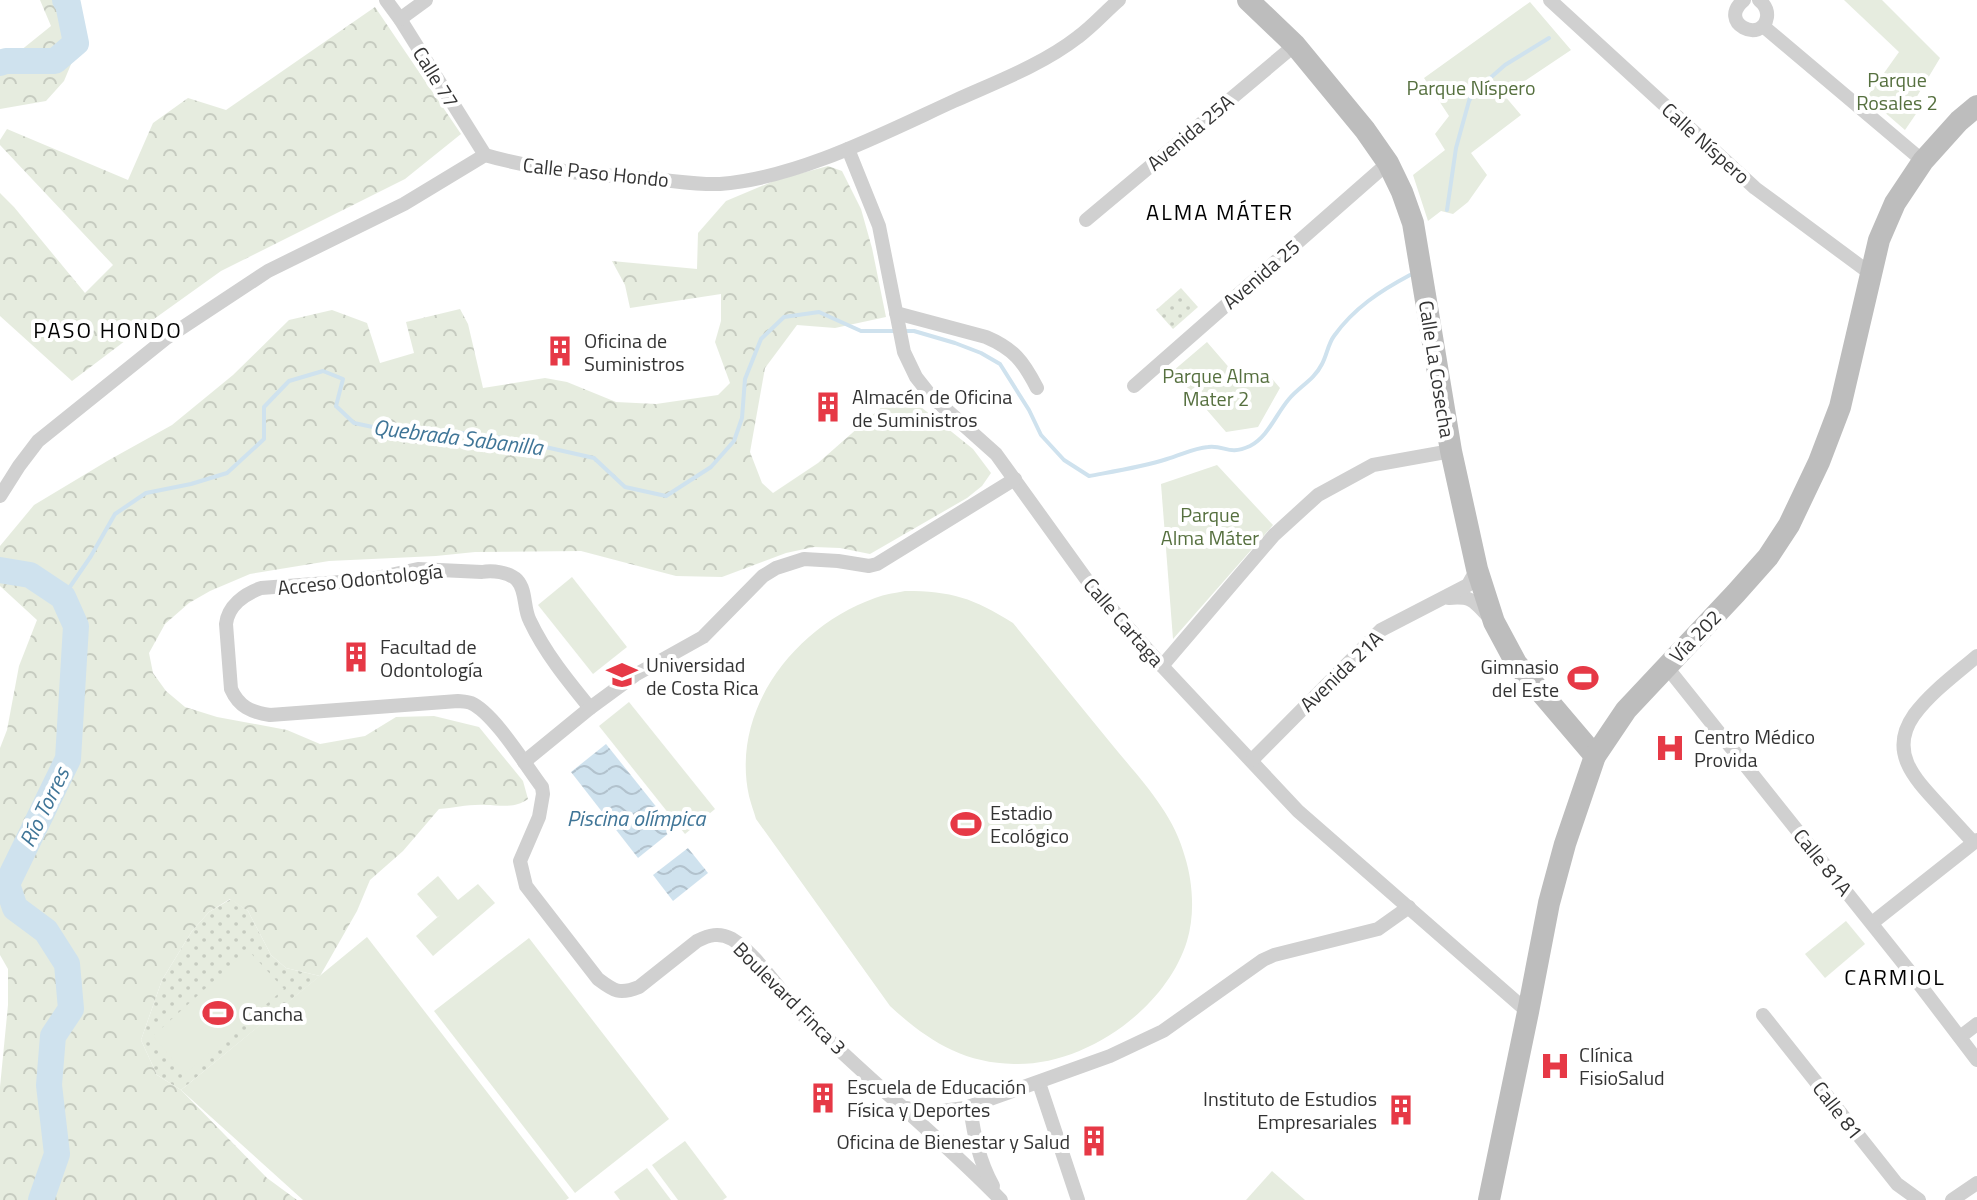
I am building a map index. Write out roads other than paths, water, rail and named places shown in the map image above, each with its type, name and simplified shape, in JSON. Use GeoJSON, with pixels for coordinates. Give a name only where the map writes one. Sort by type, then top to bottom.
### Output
{"type":"FeatureCollection","features":[{"type":"Feature","properties":{"kind":"main road","name":"Calle La Cosecha"},"geometry":{"type":"LineString","coordinates":[[1248,0],[1295,45],[1365,130],[1388,163],[1402,192],[1413,223],[1451,451],[1477,569],[1494,622],[1516,663],[1595,756]]}},
{"type":"Feature","properties":{"kind":"main road","name":"Vía 202"},"geometry":{"type":"LineString","coordinates":[[1489,1200],[1549,903],[1595,756],[1626,710],[1768,557],[1789,525],[1814,475],[1840,407],[1879,240],[1895,203],[1923,161],[1977,106]]}},
{"type":"Feature","properties":{"kind":"street","name":"Calle 77"},"geometry":{"type":"LineString","coordinates":[[386,0],[485,155]]}},
{"type":"Feature","properties":{"kind":"street"},"geometry":{"type":"LineString","coordinates":[[400,19],[426,0]]}},
{"type":"Feature","properties":{"kind":"street","name":"Calle Paso Hondo"},"geometry":{"type":"LineString","coordinates":[[485,155],[542,168],[607,176],[718,184],[756,179],[848,149],[1031,66],[1078,37],[1119,0]]}},
{"type":"Feature","properties":{"kind":"street","name":"Calle Níspero"},"geometry":{"type":"LineString","coordinates":[[1550,0],[1755,188],[1871,274]]}},
{"type":"Feature","properties":{"kind":"street"},"geometry":{"type":"LineString","coordinates":[[1741,1],[1735,11],[1739,25],[1743,29],[1754,30],[1766,21],[1767,10],[1759,0]]}},
{"type":"Feature","properties":{"kind":"street"},"geometry":{"type":"LineString","coordinates":[[1763,26],[1923,161]]}},
{"type":"Feature","properties":{"kind":"street","name":"Avenida 25A"},"geometry":{"type":"LineString","coordinates":[[1086,220],[1295,45]]}},
{"type":"Feature","properties":{"kind":"street","name":"Calle Cartaga"},"geometry":{"type":"LineString","coordinates":[[848,149],[879,226],[904,352],[916,377],[931,396],[996,454],[1089,583],[1298,811],[1528,1012]]}},
{"type":"Feature","properties":{"kind":"street"},"geometry":{"type":"LineString","coordinates":[[0,496],[38,441],[165,339],[268,271],[404,204],[485,155]]}},
{"type":"Feature","properties":{"kind":"street","name":"Avenida 25"},"geometry":{"type":"LineString","coordinates":[[1134,386],[1388,163]]}},
{"type":"Feature","properties":{"kind":"street"},"geometry":{"type":"LineString","coordinates":[[896,313],[1000,342],[1024,363],[1037,388]]}},
{"type":"Feature","properties":{"kind":"street"},"geometry":{"type":"LineString","coordinates":[[1162,666],[1274,535],[1318,495],[1373,465],[1451,451]]}},
{"type":"Feature","properties":{"kind":"street"},"geometry":{"type":"LineString","coordinates":[[524,762],[590,708],[649,666],[703,637],[763,576],[776,568],[804,559],[869,566],[877,564],[1015,479]]}},
{"type":"Feature","properties":{"kind":"street","name":"Acceso Odontología"},"geometry":{"type":"LineString","coordinates":[[524,762],[495,723],[470,702],[448,701],[270,715],[250,711],[231,689],[227,615],[237,602],[251,591],[261,588],[367,580],[418,569],[491,570],[514,577],[523,588],[529,620],[590,708]]}},
{"type":"Feature","properties":{"kind":"street","name":"Avenida 21A"},"geometry":{"type":"LineString","coordinates":[[1252,760],[1381,630],[1468,585],[1477,569]]}},
{"type":"Feature","properties":{"kind":"street"},"geometry":{"type":"LineString","coordinates":[[1443,598],[1465,596],[1494,622]]}},
{"type":"Feature","properties":{"kind":"street"},"geometry":{"type":"LineString","coordinates":[[1872,923],[1975,841],[1915,778],[1905,760],[1903,746],[1905,731],[1912,717],[1977,656]]}},
{"type":"Feature","properties":{"kind":"street","name":"Calle 81A"},"geometry":{"type":"LineString","coordinates":[[1666,666],[1872,923],[1977,1060]]}},
{"type":"Feature","properties":{"kind":"street","name":"Boulevard Finca 3"},"geometry":{"type":"LineString","coordinates":[[524,762],[542,787],[543,794],[539,817],[520,861],[526,886],[598,979],[618,992],[628,992],[639,987],[697,941],[720,934],[729,938],[751,955],[802,1014],[1000,1200]]}},
{"type":"Feature","properties":{"kind":"street"},"geometry":{"type":"LineString","coordinates":[[902,1106],[926,1113],[970,1107],[1110,1056],[1163,1031],[1263,960],[1378,929],[1409,907]]}},
{"type":"Feature","properties":{"kind":"street","name":"Calle 81"},"geometry":{"type":"LineString","coordinates":[[1763,1015],[1897,1184],[1919,1200]]}},
{"type":"Feature","properties":{"kind":"street"},"geometry":{"type":"LineString","coordinates":[[1960,1037],[1977,1024]]}},
{"type":"Feature","properties":{"kind":"street"},"geometry":{"type":"LineString","coordinates":[[1039,1083],[1078,1200]]}},
{"type":"Feature","properties":{"kind":"street","name":"Boulevard Finca 3"},"geometry":{"type":"LineString","coordinates":[[970,1107],[981,1161],[1000,1200]]}},
{"type":"Feature","properties":{"kind":"street"},"geometry":{"type":"LineString","coordinates":[[1952,1200],[1977,1183]]}},
{"type":"Feature","properties":{"kind":"water","name":"Piscina olímpica"},"geometry":{"type":"Polygon","coordinates":[[[606,744],[674,829],[638,858],[571,772],[606,744]]]}},
{"type":"Feature","properties":{"kind":"water"},"geometry":{"type":"Polygon","coordinates":[[[688,848],[708,873],[673,901],[653,875],[688,848]]]}},
{"type":"Feature","properties":{"kind":"waterway","name":"Río Torres"},"geometry":{"type":"LineString","coordinates":[[0,63],[55,61],[76,43],[65,0]]}},
{"type":"Feature","properties":{"kind":"waterway","name":"Quebrada Sabanilla"},"geometry":{"type":"LineString","coordinates":[[1447,210],[1456,148],[1473,93],[1505,65],[1549,38]]}},
{"type":"Feature","properties":{"kind":"waterway","name":"Quebrada Sabanilla"},"geometry":{"type":"LineString","coordinates":[[905,331],[955,343],[1000,364],[1041,435],[1064,460],[1089,476],[1148,464],[1203,448],[1237,450],[1250,446],[1267,431],[1289,399],[1315,374],[1324,361],[1332,339],[1350,317],[1378,294],[1410,275]]}},
{"type":"Feature","properties":{"kind":"waterway","name":"Quebrada Sabanilla"},"geometry":{"type":"LineString","coordinates":[[63,597],[115,514],[146,493],[227,473],[264,439],[264,407],[289,381],[323,371],[343,379],[336,406],[354,423],[396,432],[464,433],[510,439],[594,458],[625,487],[666,496],[711,467],[734,441],[742,418],[745,379],[761,339],[784,317],[819,312],[861,331],[896,331]]}},
{"type":"Feature","properties":{"kind":"waterway","name":"Río Torres"},"geometry":{"type":"LineString","coordinates":[[0,570],[30,575],[63,597],[76,626],[68,759],[7,884],[15,908],[46,931],[67,964],[71,1009],[53,1036],[49,1085],[57,1154],[41,1200]]}},
{"type":"Feature","properties":{"kind":"place","name":"Oficina de Suministros"},"geometry":{"type":"Point","coordinates":[560,351]}},
{"type":"Feature","properties":{"kind":"place","name":"Almacén de Oficina de Suministros"},"geometry":{"type":"Point","coordinates":[828,407]}},
{"type":"Feature","properties":{"kind":"place","name":"Facultad de Odontología"},"geometry":{"type":"Point","coordinates":[356,657]}},
{"type":"Feature","properties":{"kind":"place","name":"Universidad de Costa Rica"},"geometry":{"type":"Point","coordinates":[622,675]}},
{"type":"Feature","properties":{"kind":"place","name":"Gimnasio del Este"},"geometry":{"type":"Point","coordinates":[1583,678]}},
{"type":"Feature","properties":{"kind":"place","name":"Centro Médico Provida"},"geometry":{"type":"Point","coordinates":[1670,748]}},
{"type":"Feature","properties":{"kind":"place","name":"Estadio Ecológico"},"geometry":{"type":"Point","coordinates":[966,824]}},
{"type":"Feature","properties":{"kind":"place","name":"Cancha"},"geometry":{"type":"Point","coordinates":[218,1013]}},
{"type":"Feature","properties":{"kind":"place","name":"Clínica FisioSalud"},"geometry":{"type":"Point","coordinates":[1555,1066]}},
{"type":"Feature","properties":{"kind":"place","name":"Escuela de Educación Física y Deportes"},"geometry":{"type":"Point","coordinates":[823,1098]}},
{"type":"Feature","properties":{"kind":"place","name":"Instituto de Estudios Empresariales"},"geometry":{"type":"Point","coordinates":[1401,1110]}},
{"type":"Feature","properties":{"kind":"place","name":"Oficina de Bienestar y Salud"},"geometry":{"type":"Point","coordinates":[1094,1141]}},
{"type":"Feature","properties":{"kind":"district","name":"ALMA MÁTER"},"geometry":{"type":"Point","coordinates":[1220,212]}},
{"type":"Feature","properties":{"kind":"district","name":"PASO HONDO"},"geometry":{"type":"Point","coordinates":[108,330]}},
{"type":"Feature","properties":{"kind":"district","name":"CARMIOL"},"geometry":{"type":"Point","coordinates":[1895,977]}},
{"type":"Feature","properties":{"kind":"park label","name":"Parque Níspero"},"geometry":{"type":"Point","coordinates":[1471,87]}},
{"type":"Feature","properties":{"kind":"park label","name":"Parque Rosales 2"},"geometry":{"type":"Point","coordinates":[1897,90]}},
{"type":"Feature","properties":{"kind":"park label","name":"Parque Alma Mater 2"},"geometry":{"type":"Point","coordinates":[1216,386]}},
{"type":"Feature","properties":{"kind":"park label","name":"Parque Alma Máter"},"geometry":{"type":"Point","coordinates":[1210,526]}}]}
